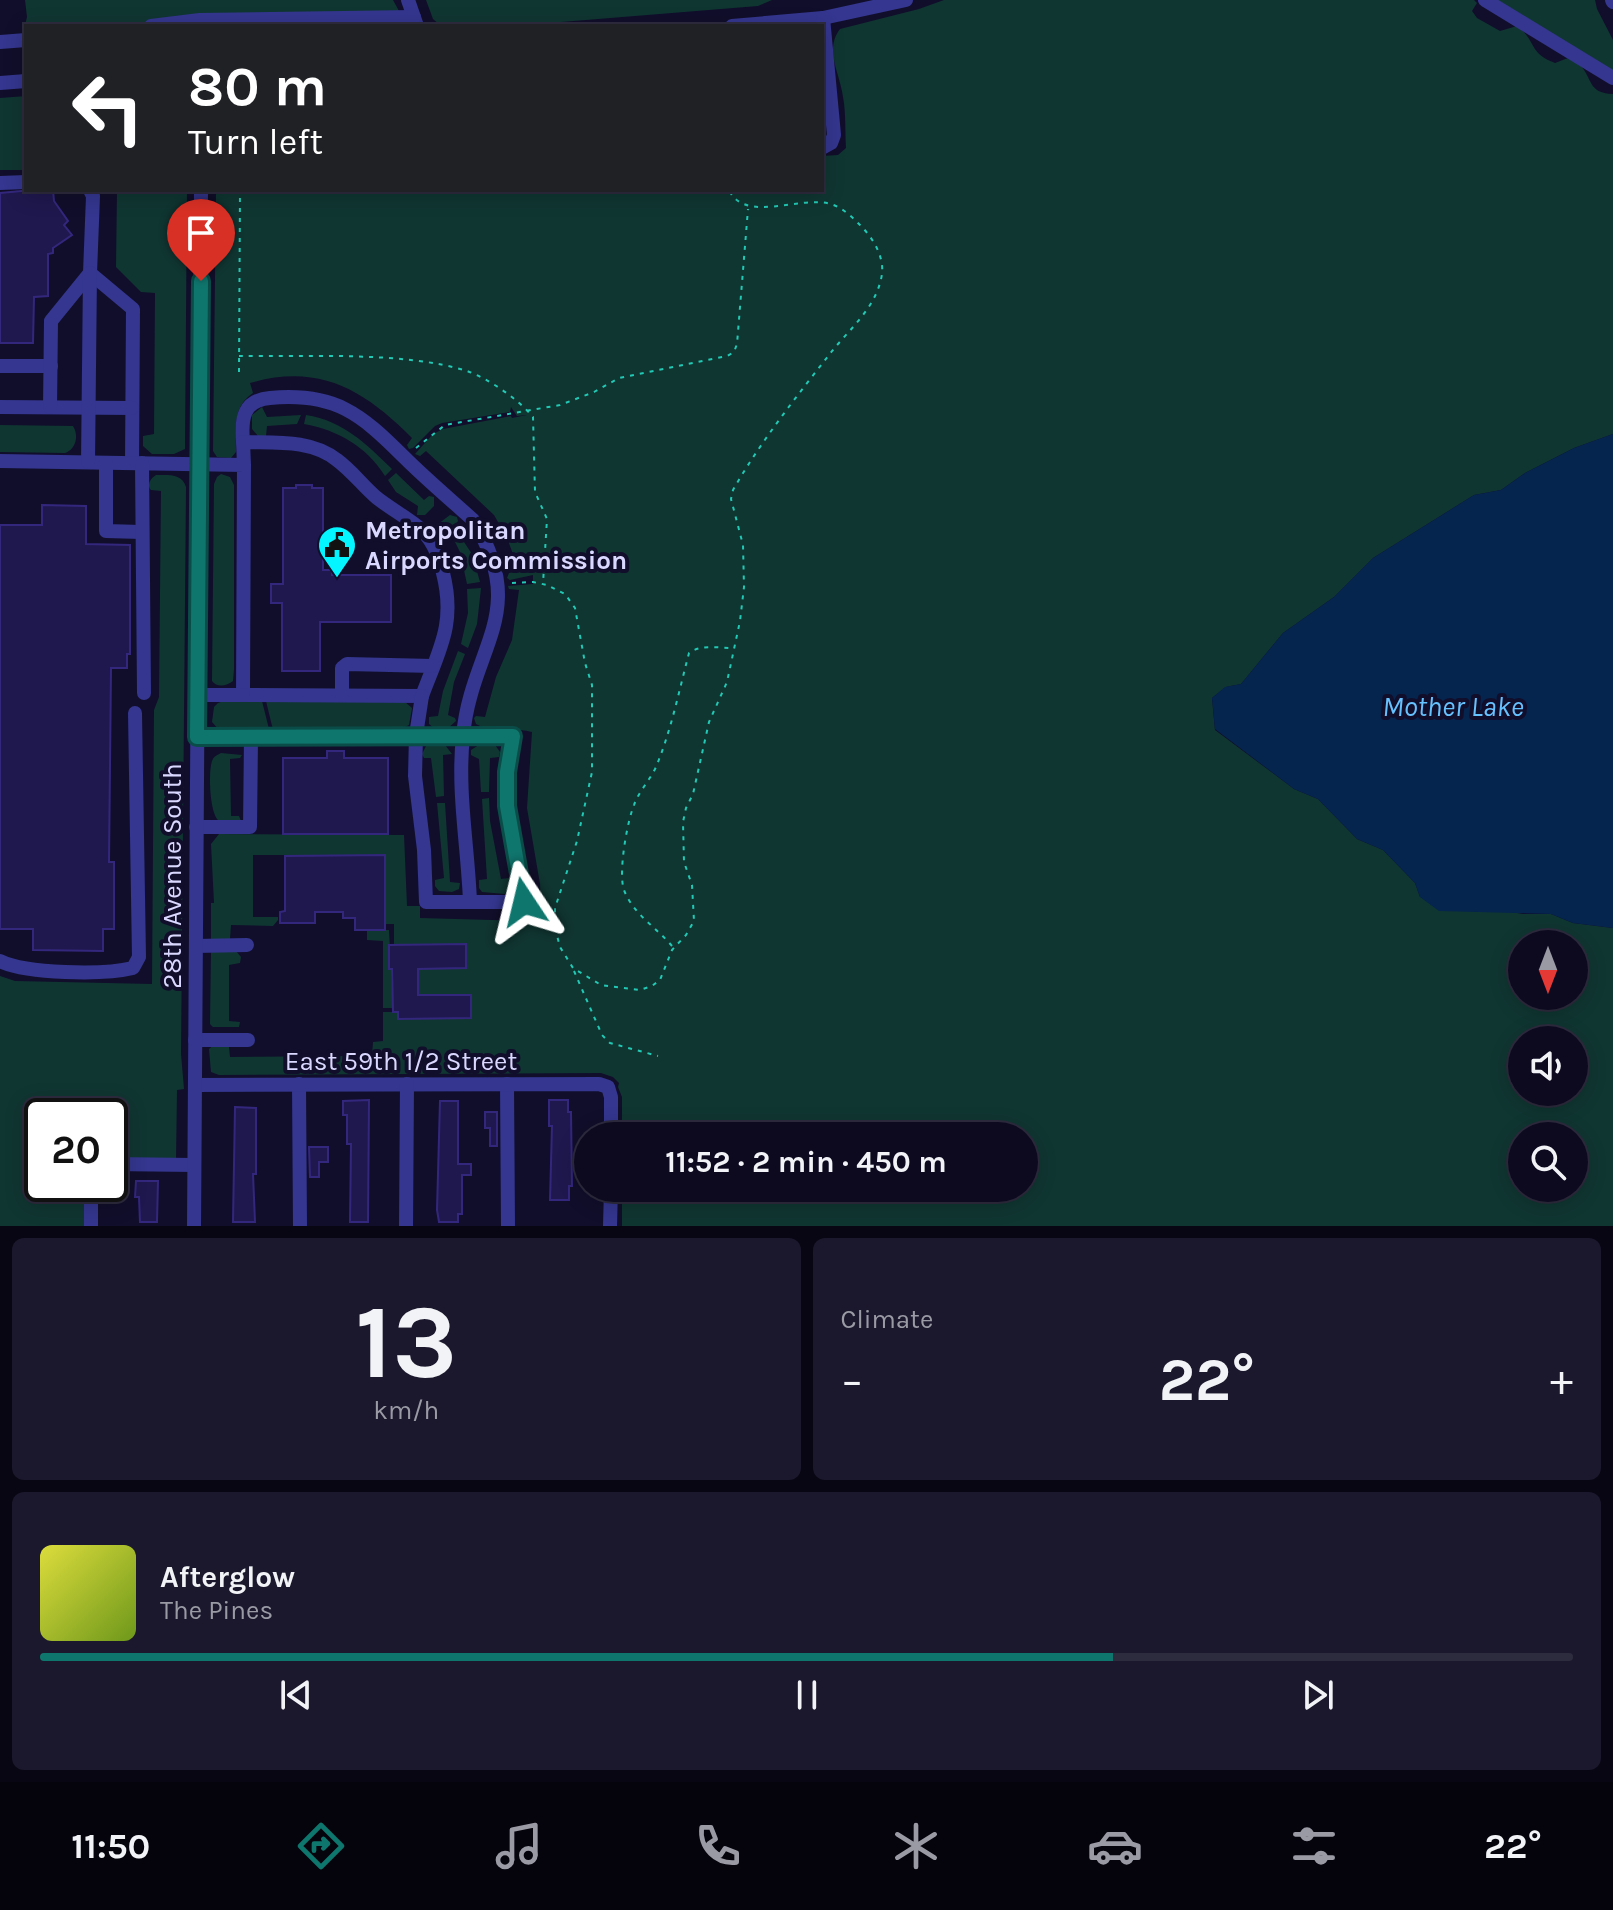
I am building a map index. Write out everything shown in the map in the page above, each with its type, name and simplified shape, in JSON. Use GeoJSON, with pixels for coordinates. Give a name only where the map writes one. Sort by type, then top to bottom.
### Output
{"type":"FeatureCollection","features":[{"type":"Feature","properties":{"kind":"street"},"geometry":{"type":"LineString","coordinates":[[167,24],[200,20],[415,21],[408,0]]}},
{"type":"Feature","properties":{"kind":"street"},"geometry":{"type":"LineString","coordinates":[[755,24],[823,18],[906,0]]}},
{"type":"Feature","properties":{"kind":"street"},"geometry":{"type":"LineString","coordinates":[[1485,0],[1613,78]]}},
{"type":"Feature","properties":{"kind":"street"},"geometry":{"type":"LineString","coordinates":[[823,18],[823,24]]}},
{"type":"Feature","properties":{"kind":"street"},"geometry":{"type":"LineString","coordinates":[[0,42],[24,40]]}},
{"type":"Feature","properties":{"kind":"street"},"geometry":{"type":"LineString","coordinates":[[824,40],[827,107],[834,135],[831,143],[824,147]]}},
{"type":"Feature","properties":{"kind":"street"},"geometry":{"type":"LineString","coordinates":[[0,83],[24,81]]}},
{"type":"Feature","properties":{"kind":"street"},"geometry":{"type":"LineString","coordinates":[[0,183],[24,182]]}},
{"type":"Feature","properties":{"kind":"street"},"geometry":{"type":"LineString","coordinates":[[88,462],[91,192]]}},
{"type":"Feature","properties":{"kind":"street","name":"28th Avenue South"},"geometry":{"type":"LineString","coordinates":[[194,1226],[201,192]]}},
{"type":"Feature","properties":{"kind":"street"},"geometry":{"type":"LineString","coordinates":[[50,407],[51,321],[90,273]]}},
{"type":"Feature","properties":{"kind":"street"},"geometry":{"type":"LineString","coordinates":[[90,273],[133,309],[132,408],[141,532],[144,693]]}},
{"type":"Feature","properties":{"kind":"street"},"geometry":{"type":"LineString","coordinates":[[0,366],[51,366]]}},
{"type":"Feature","properties":{"kind":"street"},"geometry":{"type":"LineString","coordinates":[[243,695],[242,420],[248,405],[261,399],[312,398],[334,403],[374,427],[473,520],[493,559],[498,584],[498,609],[493,634],[468,704],[463,736],[462,791],[470,902]]}},
{"type":"Feature","properties":{"kind":"street"},"geometry":{"type":"LineString","coordinates":[[0,407],[132,408]]}},
{"type":"Feature","properties":{"kind":"street"},"geometry":{"type":"LineString","coordinates":[[197,737],[416,735],[513,736],[507,772],[507,806],[524,902],[426,902],[424,850],[415,776],[416,735],[422,696],[443,645],[449,604],[439,556],[431,542],[418,526],[376,497],[336,458],[292,443],[243,442]]}},
{"type":"Feature","properties":{"kind":"street"},"geometry":{"type":"LineString","coordinates":[[0,461],[244,465]]}},
{"type":"Feature","properties":{"kind":"street"},"geometry":{"type":"LineString","coordinates":[[106,463],[106,531],[141,532]]}},
{"type":"Feature","properties":{"kind":"street"},"geometry":{"type":"LineString","coordinates":[[342,695],[342,668],[347,664],[433,666]]}},
{"type":"Feature","properties":{"kind":"street"},"geometry":{"type":"LineString","coordinates":[[198,695],[422,696]]}},
{"type":"Feature","properties":{"kind":"street"},"geometry":{"type":"LineString","coordinates":[[0,961],[10,967],[118,972],[133,968],[139,957],[135,713]]}},
{"type":"Feature","properties":{"kind":"street"},"geometry":{"type":"LineString","coordinates":[[196,827],[250,827],[251,737]]}},
{"type":"Feature","properties":{"kind":"street"},"geometry":{"type":"LineString","coordinates":[[196,946],[247,945]]}},
{"type":"Feature","properties":{"kind":"street"},"geometry":{"type":"LineString","coordinates":[[195,1040],[248,1040]]}},
{"type":"Feature","properties":{"kind":"street"},"geometry":{"type":"LineString","coordinates":[[299,1084],[300,1226]]}},
{"type":"Feature","properties":{"kind":"street"},"geometry":{"type":"LineString","coordinates":[[406,1226],[407,1084]]}},
{"type":"Feature","properties":{"kind":"street"},"geometry":{"type":"LineString","coordinates":[[507,1084],[508,1226]]}},
{"type":"Feature","properties":{"kind":"street","name":"East 59th 1/2 Street"},"geometry":{"type":"LineString","coordinates":[[195,1085],[599,1084],[608,1087],[611,1122]]}},
{"type":"Feature","properties":{"kind":"street"},"geometry":{"type":"LineString","coordinates":[[128,1164],[194,1165]]}},
{"type":"Feature","properties":{"kind":"street"},"geometry":{"type":"LineString","coordinates":[[91,1202],[91,1226]]}},
{"type":"Feature","properties":{"kind":"street"},"geometry":{"type":"LineString","coordinates":[[610,1226],[611,1202]]}},
{"type":"Feature","properties":{"kind":"path"},"geometry":{"type":"LineString","coordinates":[[239,372],[240,192]]}},
{"type":"Feature","properties":{"kind":"path"},"geometry":{"type":"LineString","coordinates":[[573,968],[601,985],[640,990],[652,986],[660,980],[674,948],[694,921],[692,885],[684,862],[683,822],[693,794],[709,722],[727,682],[740,621],[745,561],[733,511],[733,490],[829,355],[869,309],[882,273],[875,243],[847,213],[831,204],[813,202],[748,208],[736,201],[730,192]]}},
{"type":"Feature","properties":{"kind":"path"},"geometry":{"type":"LineString","coordinates":[[405,458],[445,425],[560,405],[575,401],[619,378],[734,352],[748,208]]}},
{"type":"Feature","properties":{"kind":"path"},"geometry":{"type":"LineString","coordinates":[[239,356],[364,358],[445,366],[470,372],[525,409],[533,417],[535,492],[547,519],[543,584]]}},
{"type":"Feature","properties":{"kind":"path"},"geometry":{"type":"LineString","coordinates":[[498,584],[543,584],[565,594],[575,608],[594,707],[589,790],[577,841],[555,908],[555,928],[560,947],[573,968],[602,1035],[610,1043],[658,1056]]}},
{"type":"Feature","properties":{"kind":"path"},"geometry":{"type":"LineString","coordinates":[[674,948],[634,910],[623,888],[621,876],[630,816],[655,769],[677,704],[689,653],[705,647],[734,648]]}},
{"type":"Feature","properties":{"kind":"green space"},"geometry":{"type":"Polygon","coordinates":[[[25,0],[393,0],[399,11],[201,16],[143,24],[25,24],[25,0]]]}},
{"type":"Feature","properties":{"kind":"green space"},"geometry":{"type":"Polygon","coordinates":[[[426,0],[772,0],[758,6],[537,24],[439,24],[433,19],[426,0]]]}},
{"type":"Feature","properties":{"kind":"green space"},"geometry":{"type":"Polygon","coordinates":[[[944,0],[1474,0],[1477,3],[1472,11],[1477,18],[1500,31],[1517,26],[1540,55],[1555,63],[1568,58],[1580,65],[1595,88],[1613,94],[1613,434],[1574,448],[1525,473],[1501,490],[1474,495],[1373,558],[1334,597],[1283,633],[1241,684],[1226,687],[1212,698],[1215,730],[1294,789],[1318,799],[1357,839],[1383,850],[1415,883],[1420,897],[1523,914],[1551,914],[1573,923],[1613,928],[1613,1226],[622,1226],[622,1202],[1038,1202],[1038,1122],[622,1122],[619,1083],[601,1073],[219,1075],[211,1072],[209,1049],[214,1045],[229,1047],[230,1057],[372,1056],[373,1042],[383,1041],[383,1012],[398,1012],[399,1019],[471,1018],[471,995],[399,995],[399,969],[466,968],[466,945],[394,945],[394,924],[361,924],[384,855],[253,855],[253,917],[278,917],[278,920],[273,926],[231,925],[230,939],[211,939],[211,903],[214,903],[211,844],[219,834],[404,835],[407,906],[420,906],[420,918],[528,921],[529,909],[541,909],[540,884],[527,808],[532,732],[489,728],[476,724],[474,718],[485,717],[496,677],[512,640],[519,590],[509,589],[508,586],[533,584],[533,575],[507,578],[509,573],[519,570],[494,515],[426,451],[420,456],[415,454],[433,434],[443,429],[527,415],[517,416],[511,407],[510,412],[442,423],[409,449],[407,445],[412,438],[358,394],[319,379],[298,376],[275,378],[250,383],[253,393],[238,412],[236,452],[231,458],[217,457],[213,451],[216,192],[824,192],[824,156],[838,155],[846,148],[844,103],[833,53],[835,37],[840,29],[944,0]]]}},
{"type":"Feature","properties":{"kind":"green space"},"geometry":{"type":"Polygon","coordinates":[[[1494,0],[1595,0],[1613,40],[1613,72],[1494,0]]]}},
{"type":"Feature","properties":{"kind":"green space"},"geometry":{"type":"Polygon","coordinates":[[[24,96],[24,170],[0,170],[0,98],[24,96]]]}},
{"type":"Feature","properties":{"kind":"green space"},"geometry":{"type":"Polygon","coordinates":[[[117,192],[187,192],[185,449],[174,454],[152,454],[143,446],[143,436],[154,434],[155,293],[141,292],[116,267],[117,192]]]}},
{"type":"Feature","properties":{"kind":"green space"},"geometry":{"type":"Polygon","coordinates":[[[262,407],[267,417],[301,415],[297,424],[267,426],[266,436],[258,436],[252,429],[252,415],[262,407]]]}},
{"type":"Feature","properties":{"kind":"green space"},"geometry":{"type":"Polygon","coordinates":[[[306,415],[343,428],[392,469],[385,476],[370,456],[350,441],[304,424],[306,415]]]}},
{"type":"Feature","properties":{"kind":"green space"},"geometry":{"type":"Polygon","coordinates":[[[0,425],[73,426],[75,442],[65,453],[0,452],[0,425]]]}},
{"type":"Feature","properties":{"kind":"green space"},"geometry":{"type":"Polygon","coordinates":[[[396,473],[424,500],[434,497],[434,506],[425,515],[417,515],[418,506],[396,492],[388,480],[396,473]]]}},
{"type":"Feature","properties":{"kind":"green space"},"geometry":{"type":"Polygon","coordinates":[[[221,474],[230,477],[234,485],[234,669],[233,681],[222,686],[212,681],[214,484],[221,474]]]}},
{"type":"Feature","properties":{"kind":"green space"},"geometry":{"type":"Polygon","coordinates":[[[156,475],[170,475],[181,479],[186,487],[181,1054],[184,1089],[177,1090],[176,1160],[128,1161],[128,1098],[24,1098],[24,1202],[85,1202],[85,1226],[0,1226],[0,976],[15,981],[152,984],[154,710],[159,697],[161,491],[151,490],[151,480],[156,475]]]}},
{"type":"Feature","properties":{"kind":"green space"},"geometry":{"type":"Polygon","coordinates":[[[450,515],[457,517],[454,527],[472,554],[480,582],[467,584],[460,552],[450,532],[439,533],[438,524],[450,515]]]}},
{"type":"Feature","properties":{"kind":"green space"},"geometry":{"type":"Polygon","coordinates":[[[481,588],[477,624],[468,648],[461,644],[468,613],[467,589],[481,588]]]}},
{"type":"Feature","properties":{"kind":"green space"},"geometry":{"type":"Polygon","coordinates":[[[458,651],[465,654],[454,682],[448,715],[456,721],[448,728],[434,728],[429,724],[429,717],[438,716],[443,691],[458,651]]]}},
{"type":"Feature","properties":{"kind":"green space"},"geometry":{"type":"Polygon","coordinates":[[[224,701],[262,701],[269,729],[219,730],[212,722],[214,707],[224,701]]]}},
{"type":"Feature","properties":{"kind":"green space"},"geometry":{"type":"Polygon","coordinates":[[[266,701],[405,702],[412,708],[409,725],[403,728],[273,730],[266,701]]]}},
{"type":"Feature","properties":{"kind":"green space"},"geometry":{"type":"Polygon","coordinates":[[[445,745],[452,754],[443,755],[444,796],[436,797],[431,758],[424,758],[422,754],[426,746],[445,745]]]}},
{"type":"Feature","properties":{"kind":"green space"},"geometry":{"type":"Polygon","coordinates":[[[479,745],[495,745],[500,752],[499,757],[490,758],[489,792],[481,792],[479,759],[471,755],[471,750],[479,745]]]}},
{"type":"Feature","properties":{"kind":"green space"},"geometry":{"type":"Polygon","coordinates":[[[221,753],[242,755],[230,759],[231,816],[239,816],[241,821],[218,820],[215,816],[210,792],[211,767],[214,758],[221,753]]]}},
{"type":"Feature","properties":{"kind":"green space"},"geometry":{"type":"Polygon","coordinates":[[[489,798],[501,879],[509,878],[512,881],[512,888],[505,894],[482,892],[479,888],[479,880],[487,879],[482,799],[489,798]]]}},
{"type":"Feature","properties":{"kind":"green space"},"geometry":{"type":"Polygon","coordinates":[[[437,803],[445,803],[450,882],[460,883],[459,889],[452,892],[439,891],[435,886],[435,880],[444,878],[437,803]]]}},
{"type":"Feature","properties":{"kind":"green space"},"geometry":{"type":"Polygon","coordinates":[[[367,930],[389,930],[393,1008],[383,1008],[383,941],[367,940],[367,930]]]}},
{"type":"Feature","properties":{"kind":"green space"},"geometry":{"type":"Polygon","coordinates":[[[211,951],[236,951],[241,957],[240,963],[229,965],[229,1021],[240,1022],[239,1027],[213,1027],[210,1024],[211,951]]]}},
{"type":"Feature","properties":{"kind":"water","name":"Mother Lake"},"geometry":{"type":"Polygon","coordinates":[[[1613,434],[1613,928],[1573,923],[1551,914],[1439,911],[1420,897],[1415,883],[1383,850],[1357,839],[1318,799],[1294,789],[1215,729],[1212,698],[1225,687],[1241,684],[1283,633],[1334,597],[1373,558],[1474,495],[1501,490],[1525,473],[1574,448],[1613,434]]]}},
{"type":"Feature","properties":{"kind":"building"},"geometry":{"type":"Polygon","coordinates":[[[53,192],[54,201],[68,221],[64,225],[72,235],[48,254],[48,296],[34,297],[33,343],[0,343],[0,193],[53,192]]]}},
{"type":"Feature","properties":{"kind":"building","name":"Metropolitan Airports Commission"},"geometry":{"type":"Polygon","coordinates":[[[296,485],[323,488],[323,570],[332,570],[332,575],[391,575],[391,622],[320,622],[320,671],[282,671],[282,603],[271,603],[271,584],[283,584],[283,488],[296,488],[296,485]]]}},
{"type":"Feature","properties":{"kind":"building"},"geometry":{"type":"Polygon","coordinates":[[[42,505],[86,506],[86,544],[130,545],[130,654],[127,654],[127,668],[111,668],[109,862],[114,862],[114,929],[103,929],[103,951],[33,950],[33,929],[0,929],[0,525],[42,525],[42,505]]]}},
{"type":"Feature","properties":{"kind":"building"},"geometry":{"type":"Polygon","coordinates":[[[327,751],[344,751],[344,758],[388,758],[388,834],[283,834],[283,758],[327,758],[327,751]]]}},
{"type":"Feature","properties":{"kind":"building"},"geometry":{"type":"Polygon","coordinates":[[[385,855],[385,930],[355,930],[355,918],[343,918],[343,912],[315,912],[315,923],[280,923],[280,912],[285,911],[285,856],[385,855]]]}},
{"type":"Feature","properties":{"kind":"building"},"geometry":{"type":"Polygon","coordinates":[[[466,944],[466,968],[418,969],[418,995],[471,995],[471,1018],[398,1019],[398,1012],[393,1012],[389,945],[466,944]]]}},
{"type":"Feature","properties":{"kind":"building"},"geometry":{"type":"Polygon","coordinates":[[[369,1100],[368,1222],[350,1222],[351,1144],[347,1144],[347,1115],[343,1115],[343,1101],[369,1100]]]}},
{"type":"Feature","properties":{"kind":"building"},"geometry":{"type":"Polygon","coordinates":[[[549,1100],[568,1100],[568,1112],[571,1112],[572,1186],[569,1186],[569,1200],[550,1200],[552,1126],[549,1126],[549,1100]]]}},
{"type":"Feature","properties":{"kind":"building"},"geometry":{"type":"Polygon","coordinates":[[[440,1101],[458,1101],[458,1164],[471,1164],[471,1175],[462,1175],[462,1214],[458,1214],[458,1222],[439,1222],[437,1210],[440,1101]]]}},
{"type":"Feature","properties":{"kind":"building"},"geometry":{"type":"Polygon","coordinates":[[[235,1107],[256,1108],[256,1174],[253,1174],[255,1222],[233,1222],[235,1107]]]}},
{"type":"Feature","properties":{"kind":"building"},"geometry":{"type":"Polygon","coordinates":[[[485,1112],[497,1112],[497,1146],[490,1146],[490,1128],[485,1128],[485,1112]]]}},
{"type":"Feature","properties":{"kind":"building"},"geometry":{"type":"Polygon","coordinates":[[[309,1147],[328,1147],[328,1162],[319,1162],[319,1177],[310,1177],[309,1147]]]}},
{"type":"Feature","properties":{"kind":"building"},"geometry":{"type":"Polygon","coordinates":[[[136,1181],[158,1181],[157,1222],[140,1222],[139,1197],[135,1197],[136,1181]]]}},
{"type":"Feature","properties":{"kind":"place","name":"Metropolitan Airports Commission"},"geometry":{"type":"Point","coordinates":[337,579]}},
{"type":"Feature","properties":{"kind":"route"},"geometry":{"type":"LineString","coordinates":[[201,281],[197,737],[513,736],[507,772],[507,806],[524,902]]}}]}
